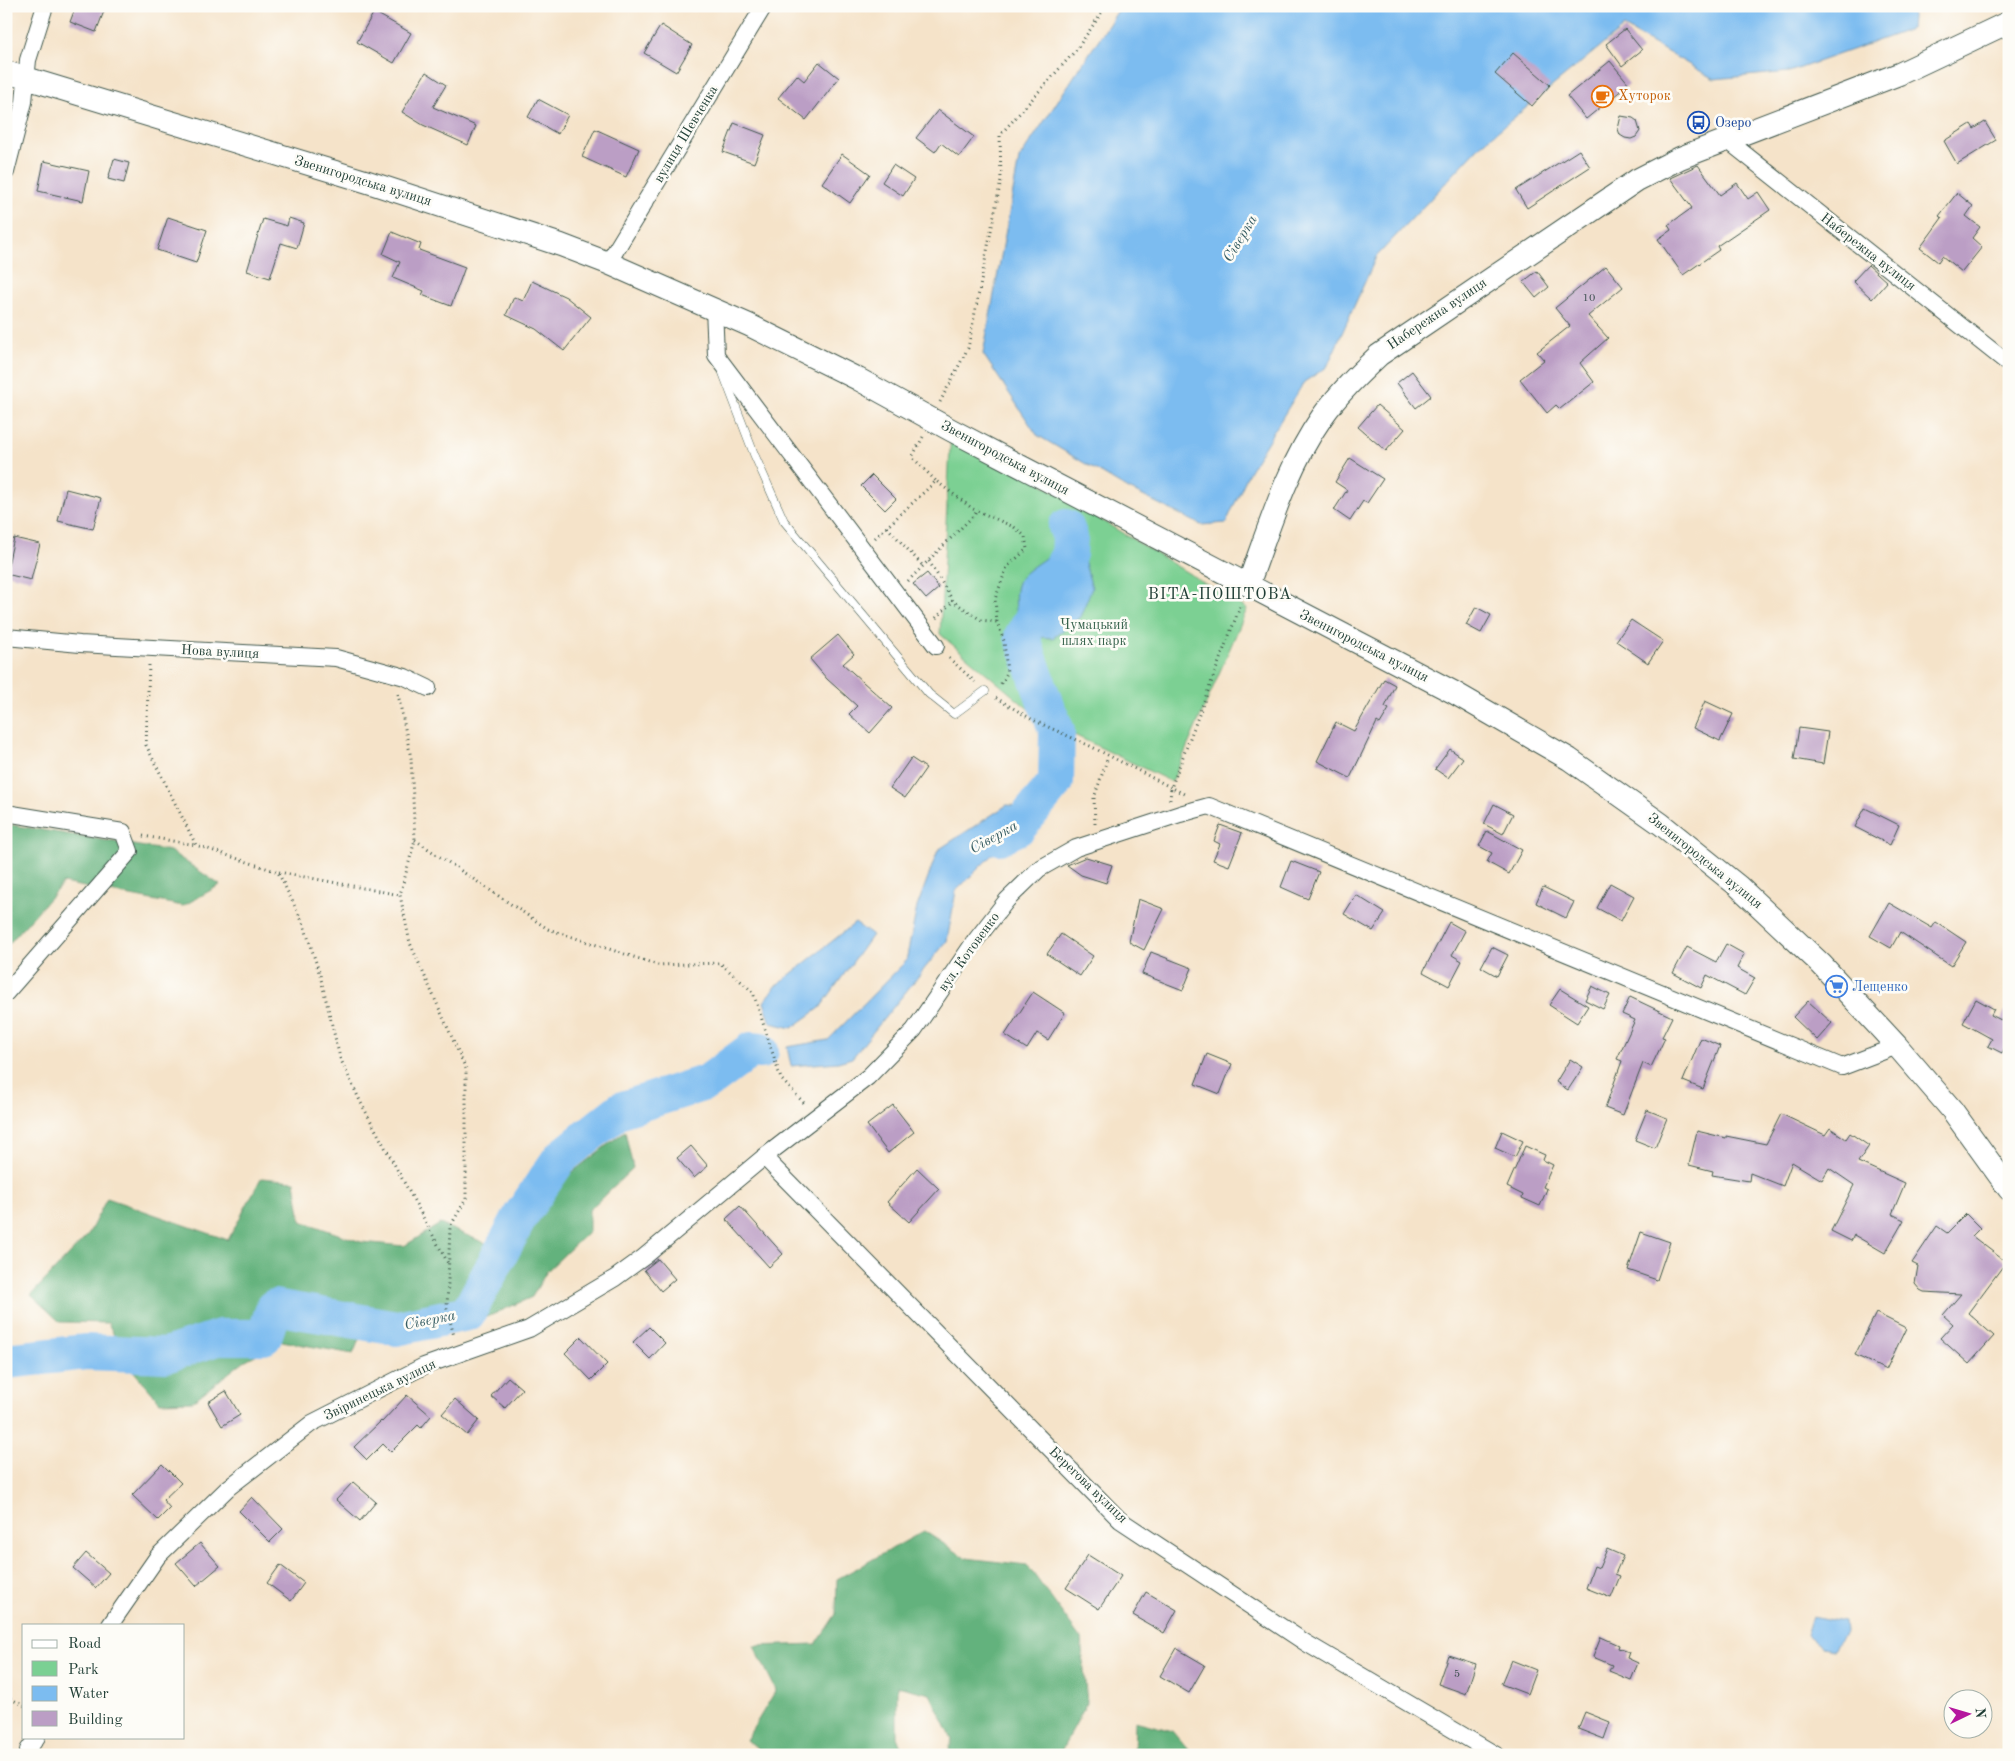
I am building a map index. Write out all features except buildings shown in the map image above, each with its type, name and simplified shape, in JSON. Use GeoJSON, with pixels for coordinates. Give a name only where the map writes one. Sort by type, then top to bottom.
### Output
{"type":"FeatureCollection","features":[{"type":"Feature","properties":{"kind":"street"},"geometry":{"type":"LineString","coordinates":[[6,172],[24,102],[16,74],[28,60],[45,6]]}},
{"type":"Feature","properties":{"kind":"street","name":"вулиця Шевченка"},"geometry":{"type":"LineString","coordinates":[[608,263],[764,6]]}},
{"type":"Feature","properties":{"kind":"street","name":"Набережна вулиця"},"geometry":{"type":"LineString","coordinates":[[1248,585],[1285,485],[1306,442],[1323,416],[1349,384],[1378,355],[1637,180],[1680,158],[1898,74],[2009,22]]}},
{"type":"Feature","properties":{"kind":"street","name":"Звенигородська вулиця"},"geometry":{"type":"LineString","coordinates":[[16,74],[562,245],[714,308],[858,379],[932,420],[1452,692],[1561,754],[1684,841],[1738,886],[1820,964],[1897,1046],[1952,1110],[2009,1189]]}},
{"type":"Feature","properties":{"kind":"street","name":"Набережна вулиця"},"geometry":{"type":"LineString","coordinates":[[1727,140],[2009,364]]}},
{"type":"Feature","properties":{"kind":"street"},"geometry":{"type":"LineString","coordinates":[[714,308],[716,355],[936,646]]}},
{"type":"Feature","properties":{"kind":"street","name":"Нова вулиця"},"geometry":{"type":"LineString","coordinates":[[6,637],[80,644],[336,658],[394,674],[428,688]]}},
{"type":"Feature","properties":{"kind":"street"},"geometry":{"type":"LineString","coordinates":[[1209,806],[1842,1066],[1897,1046]]}},
{"type":"Feature","properties":{"kind":"street","name":"вул. Котовенко"},"geometry":{"type":"LineString","coordinates":[[764,1157],[868,1077],[903,1043],[919,1023],[972,945],[1024,882],[1051,860],[1095,841],[1209,806]]}},
{"type":"Feature","properties":{"kind":"street"},"geometry":{"type":"LineString","coordinates":[[6,813],[123,832],[130,851],[6,993]]}},
{"type":"Feature","properties":{"kind":"street","name":"Звіринецька вулиця"},"geometry":{"type":"LineString","coordinates":[[111,1624],[158,1556],[228,1488],[312,1423],[424,1366],[529,1329],[631,1267],[764,1157]]}},
{"type":"Feature","properties":{"kind":"street","name":"Берегова вулиця"},"geometry":{"type":"LineString","coordinates":[[764,1157],[1120,1520],[1306,1643],[1496,1755]]}},
{"type":"Feature","properties":{"kind":"lane"},"geometry":{"type":"LineString","coordinates":[[716,355],[754,454],[784,520],[929,694],[954,714],[984,691]]}},
{"type":"Feature","properties":{"kind":"path"},"geometry":{"type":"LineString","coordinates":[[998,689],[1007,673],[1004,641],[997,622],[995,599],[1007,567],[1027,549],[1025,536],[1014,527],[978,511],[936,482],[912,457],[968,348],[1001,180],[1000,135],[1078,49],[1106,6]]}},
{"type":"Feature","properties":{"kind":"path"},"geometry":{"type":"LineString","coordinates":[[863,549],[936,482]]}},
{"type":"Feature","properties":{"kind":"path"},"geometry":{"type":"LineString","coordinates":[[896,593],[978,511]]}},
{"type":"Feature","properties":{"kind":"path"},"geometry":{"type":"LineString","coordinates":[[888,526],[923,566]]}},
{"type":"Feature","properties":{"kind":"path"},"geometry":{"type":"LineString","coordinates":[[929,560],[953,600],[981,620],[997,622]]}},
{"type":"Feature","properties":{"kind":"path"},"geometry":{"type":"LineString","coordinates":[[1169,818],[1171,788],[1248,585]]}},
{"type":"Feature","properties":{"kind":"path"},"geometry":{"type":"LineString","coordinates":[[924,630],[953,600]]}},
{"type":"Feature","properties":{"kind":"path"},"geometry":{"type":"LineString","coordinates":[[150,648],[146,745],[196,845]]}},
{"type":"Feature","properties":{"kind":"path"},"geometry":{"type":"LineString","coordinates":[[394,674],[411,758],[415,840],[400,895],[410,943],[466,1069],[466,1198],[450,1227],[448,1310],[452,1333]]}},
{"type":"Feature","properties":{"kind":"path"},"geometry":{"type":"LineString","coordinates":[[1033,720],[1090,746],[1108,757],[1209,806]]}},
{"type":"Feature","properties":{"kind":"path"},"geometry":{"type":"LineString","coordinates":[[1095,841],[1094,798],[1108,757]]}},
{"type":"Feature","properties":{"kind":"path"},"geometry":{"type":"LineString","coordinates":[[123,832],[196,845],[278,872],[400,895]]}},
{"type":"Feature","properties":{"kind":"path"},"geometry":{"type":"LineString","coordinates":[[415,840],[548,929],[658,965],[720,963],[753,992],[781,1079],[817,1116]]}},
{"type":"Feature","properties":{"kind":"path"},"geometry":{"type":"LineString","coordinates":[[278,872],[304,925],[320,975],[340,1058],[361,1103],[449,1265]]}},
{"type":"Feature","properties":{"kind":"path"},"geometry":{"type":"LineString","coordinates":[[6,1696],[22,1705]]}},
{"type":"Feature","properties":{"kind":"green space","name":"Чумацький шлях парк"},"geometry":{"type":"Polygon","coordinates":[[[951,430],[1247,609],[1172,782],[1039,718],[940,634],[951,430]]]}},
{"type":"Feature","properties":{"kind":"green space"},"geometry":{"type":"Polygon","coordinates":[[[6,824],[170,851],[220,885],[183,906],[63,883],[6,947],[6,824]]]}},
{"type":"Feature","properties":{"kind":"green space"},"geometry":{"type":"Polygon","coordinates":[[[625,1131],[633,1168],[589,1210],[589,1231],[547,1271],[532,1297],[485,1318],[419,1336],[362,1333],[353,1354],[282,1341],[244,1361],[193,1401],[160,1402],[129,1366],[108,1323],[60,1322],[31,1295],[88,1235],[107,1198],[228,1240],[261,1178],[295,1181],[301,1221],[361,1242],[404,1246],[440,1224],[485,1243],[530,1233],[566,1177],[625,1131]]]}},
{"type":"Feature","properties":{"kind":"green space"},"geometry":{"type":"Polygon","coordinates":[[[924,1531],[966,1558],[1027,1565],[1081,1639],[1087,1703],[1059,1755],[948,1755],[952,1739],[930,1694],[897,1686],[897,1737],[904,1755],[765,1755],[746,1740],[776,1690],[754,1646],[816,1644],[836,1614],[837,1579],[924,1531]]]}},
{"type":"Feature","properties":{"kind":"green space"},"geometry":{"type":"Polygon","coordinates":[[[1135,1721],[1173,1731],[1193,1755],[1134,1755],[1135,1721]]]}},
{"type":"Feature","properties":{"kind":"water"},"geometry":{"type":"Polygon","coordinates":[[[1121,6],[1913,6],[1911,29],[1789,72],[1714,79],[1624,27],[1481,145],[1376,257],[1327,367],[1304,382],[1249,472],[1226,523],[1201,525],[1123,486],[1037,435],[983,354],[1019,159],[1121,6]]]}},
{"type":"Feature","properties":{"kind":"water"},"geometry":{"type":"Polygon","coordinates":[[[1053,552],[1083,556],[1092,588],[1080,617],[1053,638],[1022,636],[1015,597],[1018,582],[1025,573],[1053,552]]]}},
{"type":"Feature","properties":{"kind":"water"},"geometry":{"type":"Polygon","coordinates":[[[1007,805],[1040,807],[1047,819],[1014,847],[1002,845],[956,891],[947,941],[852,1058],[838,1062],[791,1066],[787,1047],[828,1040],[906,961],[917,907],[938,850],[1007,805]]]}},
{"type":"Feature","properties":{"kind":"water"},"geometry":{"type":"Polygon","coordinates":[[[855,923],[872,935],[820,1008],[792,1028],[771,1023],[764,1002],[777,985],[855,923]]]}},
{"type":"Feature","properties":{"kind":"water"},"geometry":{"type":"Polygon","coordinates":[[[1812,1616],[1844,1622],[1845,1634],[1834,1649],[1821,1647],[1806,1635],[1812,1616]]]}},
{"type":"Feature","properties":{"kind":"waterway","name":"Сіверка"},"geometry":{"type":"LineString","coordinates":[[999,837],[1018,828],[1056,782],[1057,731],[1022,636],[1069,554],[1070,537],[1066,527]]}},
{"type":"Feature","properties":{"kind":"waterway","name":"Сіверка"},"geometry":{"type":"LineString","coordinates":[[6,1361],[86,1352],[166,1355],[220,1337],[264,1337],[274,1307],[397,1328],[468,1313],[521,1215],[560,1158],[620,1110],[708,1082],[751,1050],[761,1051]]}},
{"type":"Feature","properties":{"kind":"place","name":"Хуторок"},"geometry":{"type":"Point","coordinates":[1602,96]}},
{"type":"Feature","properties":{"kind":"place","name":"Озеро"},"geometry":{"type":"Point","coordinates":[1699,123]}},
{"type":"Feature","properties":{"kind":"place","name":"Лещенко"},"geometry":{"type":"Point","coordinates":[1836,987]}},
{"type":"Feature","properties":{"kind":"district","name":"ВІТА-ПОШТОВА"},"geometry":{"type":"Point","coordinates":[1220,595]}}]}
